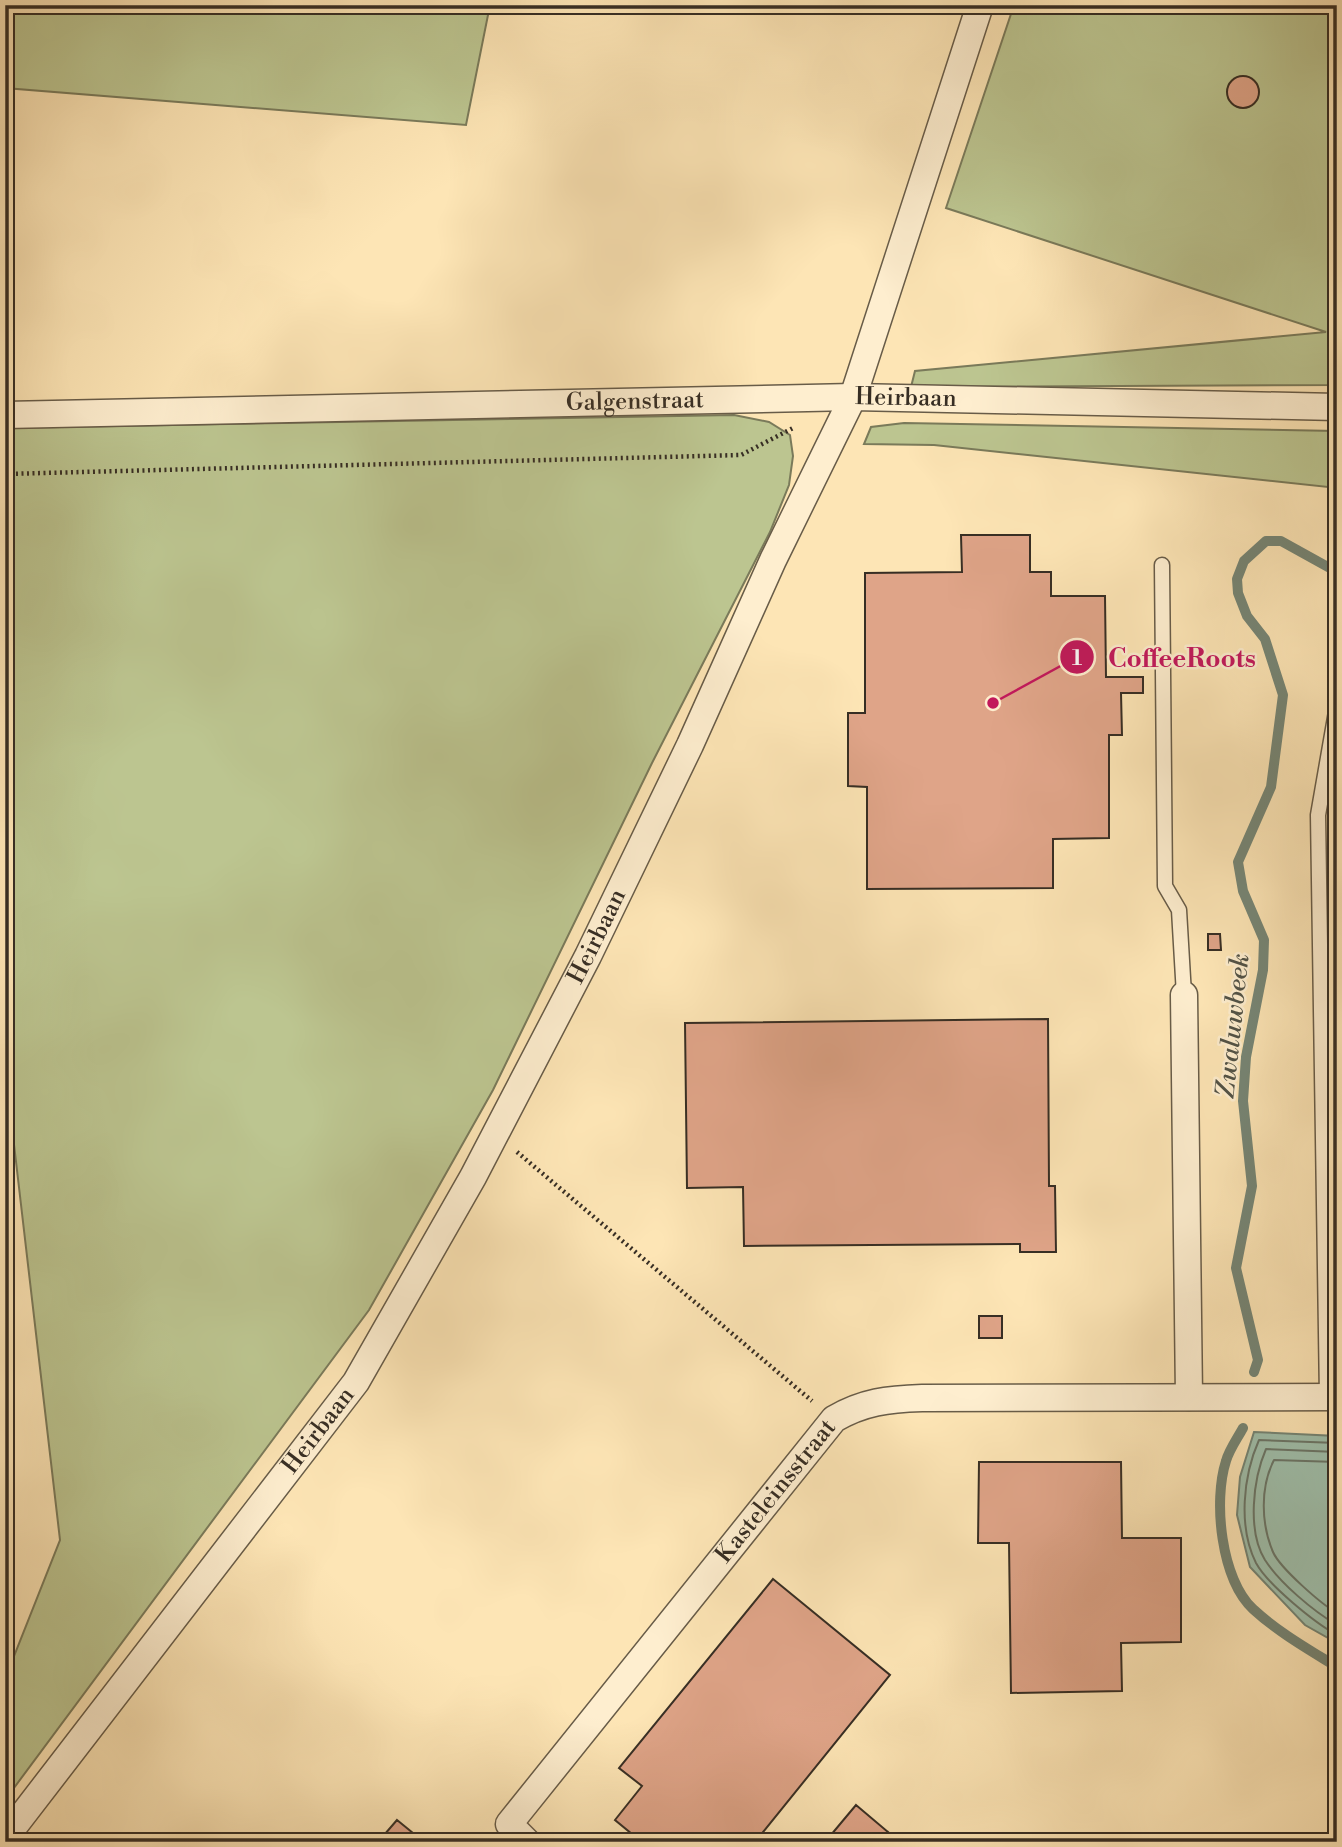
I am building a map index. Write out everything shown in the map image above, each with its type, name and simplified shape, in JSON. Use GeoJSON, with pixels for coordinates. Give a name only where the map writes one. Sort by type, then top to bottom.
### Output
{"type":"FeatureCollection","features":[{"type":"Feature","properties":{"kind":"street"},"geometry":{"type":"LineString","coordinates":[[853,397],[979,5]]}},
{"type":"Feature","properties":{"kind":"street","name":"Heirbaan"},"geometry":{"type":"LineString","coordinates":[[5,1838],[72,1747],[356,1382],[495,1134],[588,956],[690,746],[773,560],[853,397],[1337,407]]}},
{"type":"Feature","properties":{"kind":"street","name":"Galgenstraat"},"geometry":{"type":"LineString","coordinates":[[5,415],[853,397]]}},
{"type":"Feature","properties":{"kind":"street"},"geometry":{"type":"LineString","coordinates":[[1184,995],[1189,1397]]}},
{"type":"Feature","properties":{"kind":"street","name":"Kasteleinsstraat"},"geometry":{"type":"LineString","coordinates":[[527,1842],[509,1824],[834,1419],[880,1400],[1332,1397]]}},
{"type":"Feature","properties":{"kind":"lane"},"geometry":{"type":"LineString","coordinates":[[1162,565],[1165,886],[1179,910],[1184,995]]}},
{"type":"Feature","properties":{"kind":"lane"},"geometry":{"type":"LineString","coordinates":[[1332,1397],[1330,1203],[1321,1101],[1318,815],[1337,706]]}},
{"type":"Feature","properties":{"kind":"path"},"geometry":{"type":"LineString","coordinates":[[5,474],[741,455],[797,426]]}},
{"type":"Feature","properties":{"kind":"path"},"geometry":{"type":"LineString","coordinates":[[495,1134],[834,1419]]}},
{"type":"Feature","properties":{"kind":"green space"},"geometry":{"type":"Polygon","coordinates":[[[5,5],[490,5],[466,125],[5,88],[5,5]]]}},
{"type":"Feature","properties":{"kind":"green space"},"geometry":{"type":"Polygon","coordinates":[[[1014,5],[1337,5],[1337,385],[911,387],[915,371],[1326,332],[946,208],[1014,5]]]}},
{"type":"Feature","properties":{"kind":"green space"},"geometry":{"type":"Polygon","coordinates":[[[734,415],[769,422],[790,435],[793,456],[789,485],[770,532],[652,763],[493,1090],[369,1310],[5,1800],[5,1679],[60,1540],[5,1067],[5,428],[734,415]]]}},
{"type":"Feature","properties":{"kind":"green space"},"geometry":{"type":"Polygon","coordinates":[[[904,423],[1337,431],[1337,488],[934,445],[864,444],[871,427],[904,423]]]}},
{"type":"Feature","properties":{"kind":"water"},"geometry":{"type":"Polygon","coordinates":[[[1254,1432],[1337,1436],[1337,1643],[1305,1625],[1250,1567],[1237,1515],[1240,1477],[1254,1432]]]}},
{"type":"Feature","properties":{"kind":"building"},"geometry":{"type":"Polygon","coordinates":[[[1243,76],[1255,80],[1259,92],[1255,104],[1243,108],[1231,104],[1227,92],[1231,80],[1243,76]]]}},
{"type":"Feature","properties":{"kind":"building"},"geometry":{"type":"Polygon","coordinates":[[[961,535],[1030,535],[1030,572],[1051,572],[1051,596],[1105,596],[1106,677],[1143,677],[1143,693],[1121,693],[1122,735],[1109,735],[1109,838],[1053,839],[1053,888],[867,889],[867,787],[848,786],[848,713],[865,713],[865,573],[962,572],[961,535]]]}},
{"type":"Feature","properties":{"kind":"building"},"geometry":{"type":"Polygon","coordinates":[[[1208,934],[1220,934],[1221,950],[1208,950],[1208,934]]]}},
{"type":"Feature","properties":{"kind":"building"},"geometry":{"type":"Polygon","coordinates":[[[1048,1019],[1049,1186],[1055,1186],[1056,1252],[1020,1252],[1020,1244],[744,1246],[743,1187],[687,1188],[685,1023],[1048,1019]]]}},
{"type":"Feature","properties":{"kind":"building"},"geometry":{"type":"Polygon","coordinates":[[[979,1316],[1002,1316],[1002,1338],[979,1338],[979,1316]]]}},
{"type":"Feature","properties":{"kind":"building"},"geometry":{"type":"Polygon","coordinates":[[[979,1462],[1121,1462],[1122,1538],[1181,1538],[1181,1642],[1121,1643],[1122,1691],[1011,1693],[1009,1543],[978,1543],[979,1462]]]}},
{"type":"Feature","properties":{"kind":"building"},"geometry":{"type":"Polygon","coordinates":[[[773,1579],[890,1675],[755,1842],[636,1842],[638,1839],[615,1820],[642,1786],[619,1768],[773,1579]]]}},
{"type":"Feature","properties":{"kind":"building"},"geometry":{"type":"Polygon","coordinates":[[[856,1805],[888,1832],[879,1842],[825,1842],[856,1805]]]}},
{"type":"Feature","properties":{"kind":"building"},"geometry":{"type":"Polygon","coordinates":[[[397,1820],[424,1842],[378,1842],[397,1820]]]}},
{"type":"Feature","properties":{"kind":"building"},"geometry":{"type":"Polygon","coordinates":[[[888,1832],[899,1842],[879,1842],[888,1832]]]}},
{"type":"Feature","properties":{"kind":"waterway","name":"Zwaluwbeek"},"geometry":{"type":"LineString","coordinates":[[1254,1372],[1258,1360],[1236,1268],[1252,1186],[1243,1101],[1246,1057],[1263,970],[1264,940],[1243,891],[1238,862],[1271,787],[1283,695],[1265,639],[1247,616],[1238,593],[1237,579],[1244,561],[1266,541],[1281,541],[1337,572]]}},
{"type":"Feature","properties":{"kind":"waterway","name":"Zwaluwbeek"},"geometry":{"type":"LineString","coordinates":[[1243,1428],[1227,1457],[1220,1497],[1223,1539],[1233,1579],[1253,1609],[1294,1640],[1337,1667]]}},
{"type":"Feature","properties":{"kind":"place","name":"CoffeeRoots"},"geometry":{"type":"Point","coordinates":[993,703]}}]}
